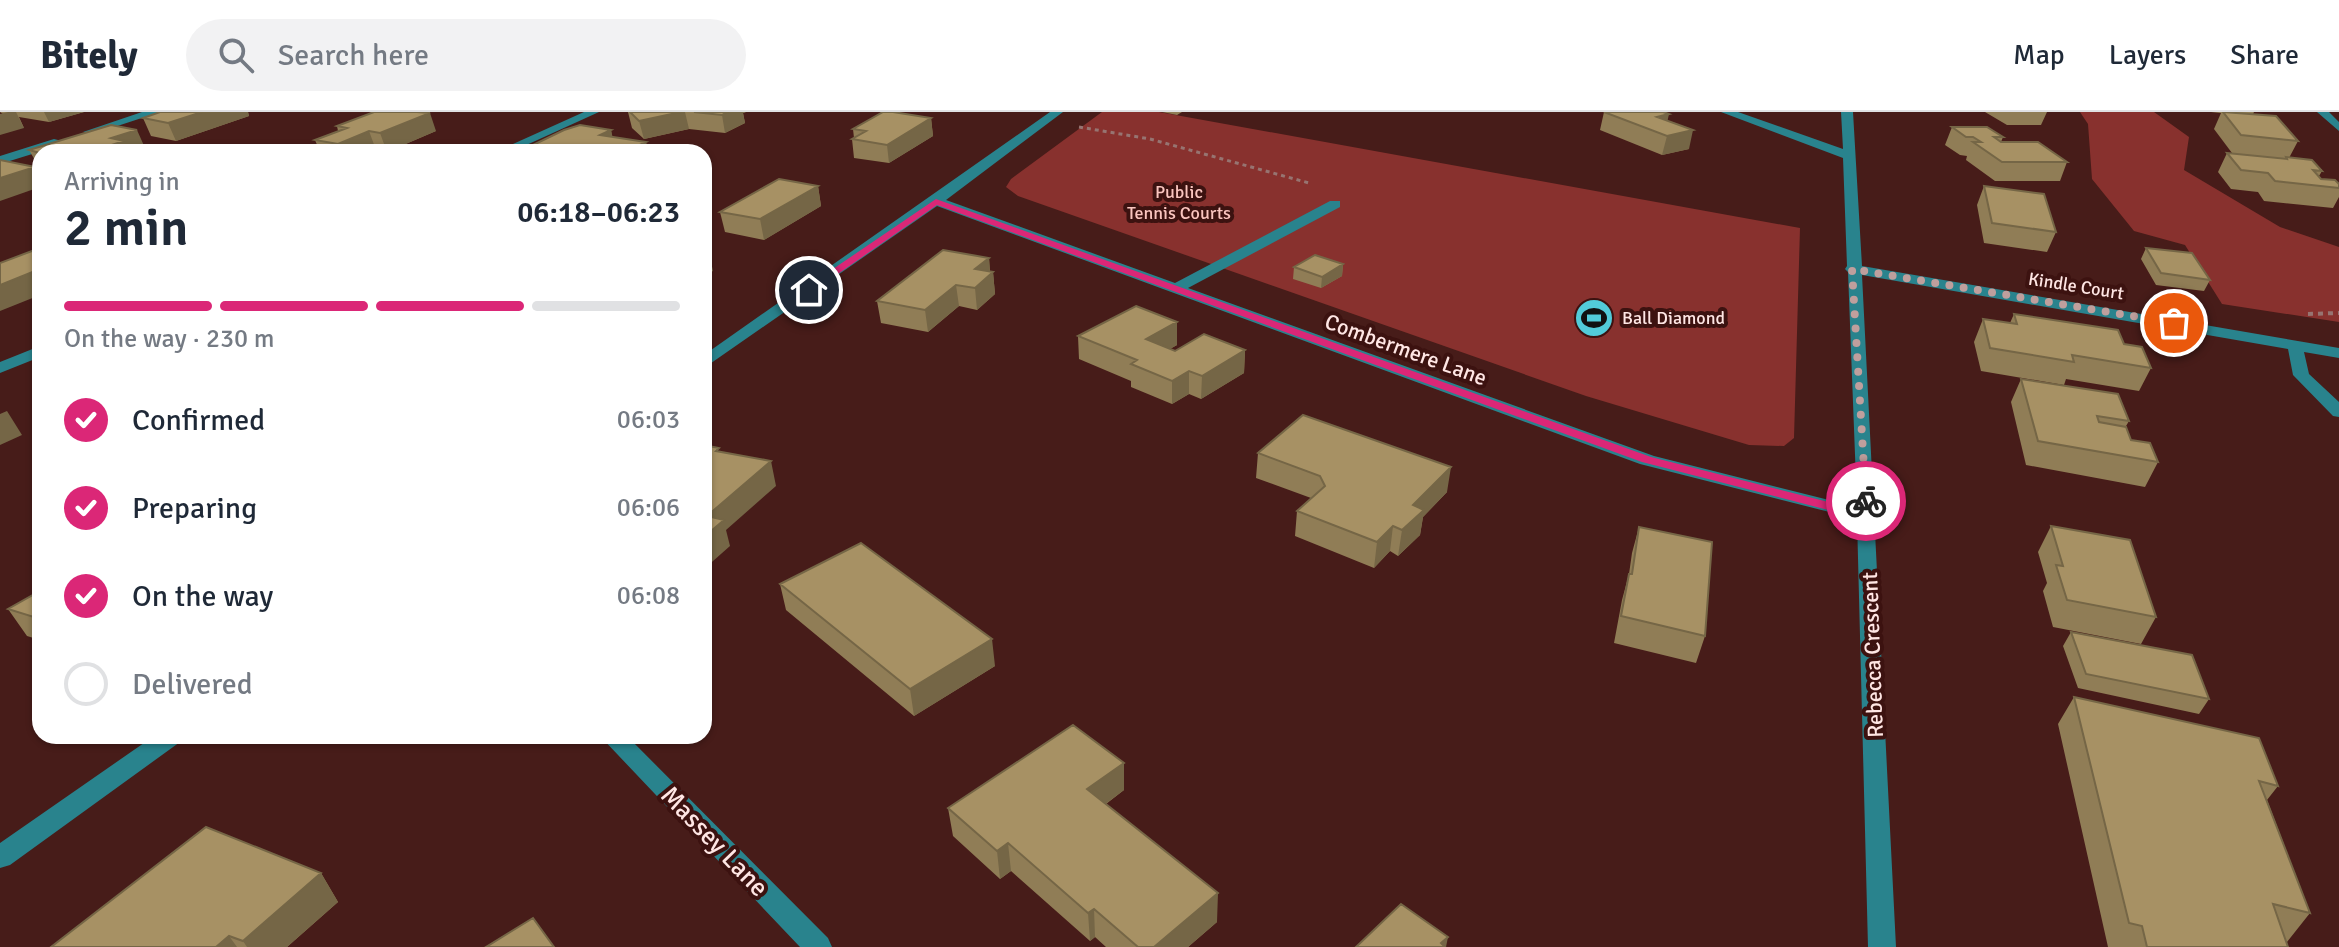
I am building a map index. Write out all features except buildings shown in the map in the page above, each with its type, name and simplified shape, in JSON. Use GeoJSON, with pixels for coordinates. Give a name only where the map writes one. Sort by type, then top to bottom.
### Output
{"type":"FeatureCollection","features":[{"type":"Feature","properties":{"kind":"street"},"geometry":{"type":"LineString","coordinates":[[51,144],[154,112]]}},
{"type":"Feature","properties":{"kind":"street"},"geometry":{"type":"LineString","coordinates":[[519,144],[593,112]]}},
{"type":"Feature","properties":{"kind":"street"},"geometry":{"type":"LineString","coordinates":[[712,357],[1057,112]]}},
{"type":"Feature","properties":{"kind":"street"},"geometry":{"type":"LineString","coordinates":[[1727,112],[1847,155]]}},
{"type":"Feature","properties":{"kind":"street","name":"Rebecca Crescent"},"geometry":{"type":"LineString","coordinates":[[1847,112],[1852,269],[1867,516],[1882,947]]}},
{"type":"Feature","properties":{"kind":"street"},"geometry":{"type":"LineString","coordinates":[[2323,112],[2339,128]]}},
{"type":"Feature","properties":{"kind":"street"},"geometry":{"type":"LineString","coordinates":[[0,160],[32,150]]}},
{"type":"Feature","properties":{"kind":"street","name":"Combermere Lane"},"geometry":{"type":"LineString","coordinates":[[936,201],[1647,460],[1867,516]]}},
{"type":"Feature","properties":{"kind":"street"},"geometry":{"type":"LineString","coordinates":[[1176,288],[1335,204]]}},
{"type":"Feature","properties":{"kind":"street","name":"Kindle Court"},"geometry":{"type":"LineString","coordinates":[[1852,269],[2339,353]]}},
{"type":"Feature","properties":{"kind":"street"},"geometry":{"type":"LineString","coordinates":[[2295,345],[2301,375],[2339,412]]}},
{"type":"Feature","properties":{"kind":"street"},"geometry":{"type":"LineString","coordinates":[[0,368],[32,354]]}},
{"type":"Feature","properties":{"kind":"street"},"geometry":{"type":"LineString","coordinates":[[0,857],[160,744]]}},
{"type":"Feature","properties":{"kind":"street","name":"Massey Lane"},"geometry":{"type":"LineString","coordinates":[[620,744],[818,947]]}},
{"type":"Feature","properties":{"kind":"path"},"geometry":{"type":"LineString","coordinates":[[1042,123],[1150,139],[1307,181],[1335,204]]}},
{"type":"Feature","properties":{"kind":"green space","name":"Public Tennis Courts"},"geometry":{"type":"Polygon","coordinates":[[[1102,112],[1159,112],[1800,228],[1794,438],[1784,446],[1749,445],[1586,396],[1018,196],[1006,187],[1011,179],[1102,112]]]}},
{"type":"Feature","properties":{"kind":"green space"},"geometry":{"type":"Polygon","coordinates":[[[2080,112],[2154,112],[2189,137],[2184,170],[2280,227],[2339,247],[2339,322],[2222,304],[2185,245],[2134,231],[2092,179],[2088,124],[2080,112]]]}},
{"type":"Feature","properties":{"kind":"way so far"},"geometry":{"type":"LineString","coordinates":[[1866,501],[1852,269],[2174,323]]}},
{"type":"Feature","properties":{"kind":"place","name":"Ball Diamond"},"geometry":{"type":"Point","coordinates":[1594,318]}},
{"type":"Feature","properties":{"kind":"route"},"geometry":{"type":"LineString","coordinates":[[809,290],[936,201],[1647,460],[1867,516],[1866,501]]}}]}
